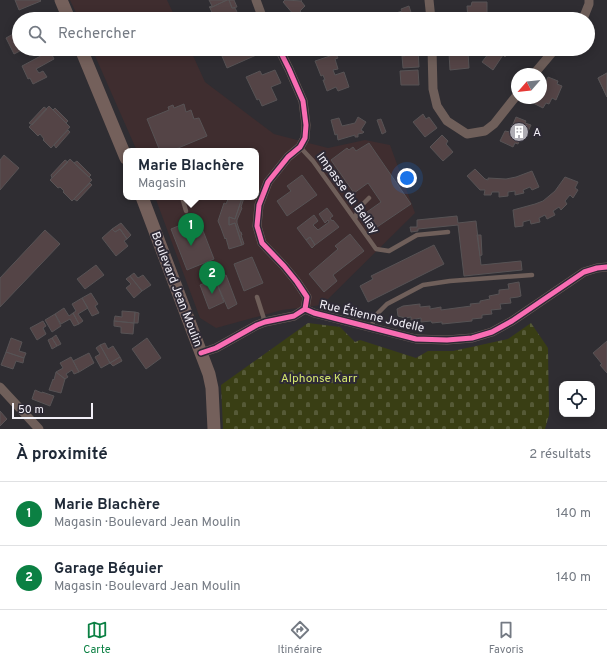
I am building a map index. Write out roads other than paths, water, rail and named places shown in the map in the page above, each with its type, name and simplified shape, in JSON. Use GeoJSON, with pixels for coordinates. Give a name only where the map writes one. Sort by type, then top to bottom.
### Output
{"type":"FeatureCollection","features":[{"type":"Feature","properties":{"kind":"street"},"geometry":{"type":"LineString","coordinates":[[61,0],[65,12]]}},
{"type":"Feature","properties":{"kind":"street"},"geometry":{"type":"LineString","coordinates":[[256,0],[260,12]]}},
{"type":"Feature","properties":{"kind":"street"},"geometry":{"type":"LineString","coordinates":[[429,0],[430,12]]}},
{"type":"Feature","properties":{"kind":"street"},"geometry":{"type":"LineString","coordinates":[[586,12],[589,0]]}},
{"type":"Feature","properties":{"kind":"street"},"geometry":{"type":"LineString","coordinates":[[84,56],[123,151]]}},
{"type":"Feature","properties":{"kind":"street"},"geometry":{"type":"LineString","coordinates":[[201,353],[216,348],[257,325],[294,316],[305,309],[307,297],[284,266],[262,243],[257,226],[258,205],[268,182],[288,157],[306,138],[303,101],[282,56]]}},
{"type":"Feature","properties":{"kind":"street"},"geometry":{"type":"LineString","coordinates":[[432,56],[433,89],[437,106],[447,121],[467,134],[485,131],[494,124],[511,103]]}},
{"type":"Feature","properties":{"kind":"street"},"geometry":{"type":"LineString","coordinates":[[539,68],[549,56]]}},
{"type":"Feature","properties":{"kind":"street","name":"Boulevard Jean Moulin"},"geometry":{"type":"LineString","coordinates":[[143,200],[209,374],[212,388],[214,429]]}},
{"type":"Feature","properties":{"kind":"street","name":"Rue Étienne Jodelle"},"geometry":{"type":"LineString","coordinates":[[305,309],[314,313],[416,339],[447,340],[472,338],[492,332],[512,321],[584,272],[607,267]]}},
{"type":"Feature","properties":{"kind":"street"},"geometry":{"type":"LineString","coordinates":[[0,387],[38,429]]}},
{"type":"Feature","properties":{"kind":"lane","name":"Impasse du Bellay"},"geometry":{"type":"LineString","coordinates":[[300,146],[313,161],[376,249],[389,251],[418,235],[448,232]]}},
{"type":"Feature","properties":{"kind":"lane"},"geometry":{"type":"LineString","coordinates":[[355,219],[358,209],[369,198]]}},
{"type":"Feature","properties":{"kind":"lane"},"geometry":{"type":"LineString","coordinates":[[183,200],[186,211]]}},
{"type":"Feature","properties":{"kind":"lane"},"geometry":{"type":"LineString","coordinates":[[371,327],[376,315],[387,304],[423,285],[450,281],[532,275]]}},
{"type":"Feature","properties":{"kind":"lane"},"geometry":{"type":"LineString","coordinates":[[257,297],[265,322]]}},
{"type":"Feature","properties":{"kind":"place","name":"A"},"geometry":{"type":"Point","coordinates":[519,132]}},
{"type":"Feature","properties":{"kind":"place","name":"Marie Blachère"},"geometry":{"type":"Point","coordinates":[191,246]}},
{"type":"Feature","properties":{"kind":"place","name":"Garage Béguier"},"geometry":{"type":"Point","coordinates":[212,294]}},
{"type":"Feature","properties":{"kind":"park label","name":"Alphonse Karr"},"geometry":{"type":"Point","coordinates":[319,378]}}]}
